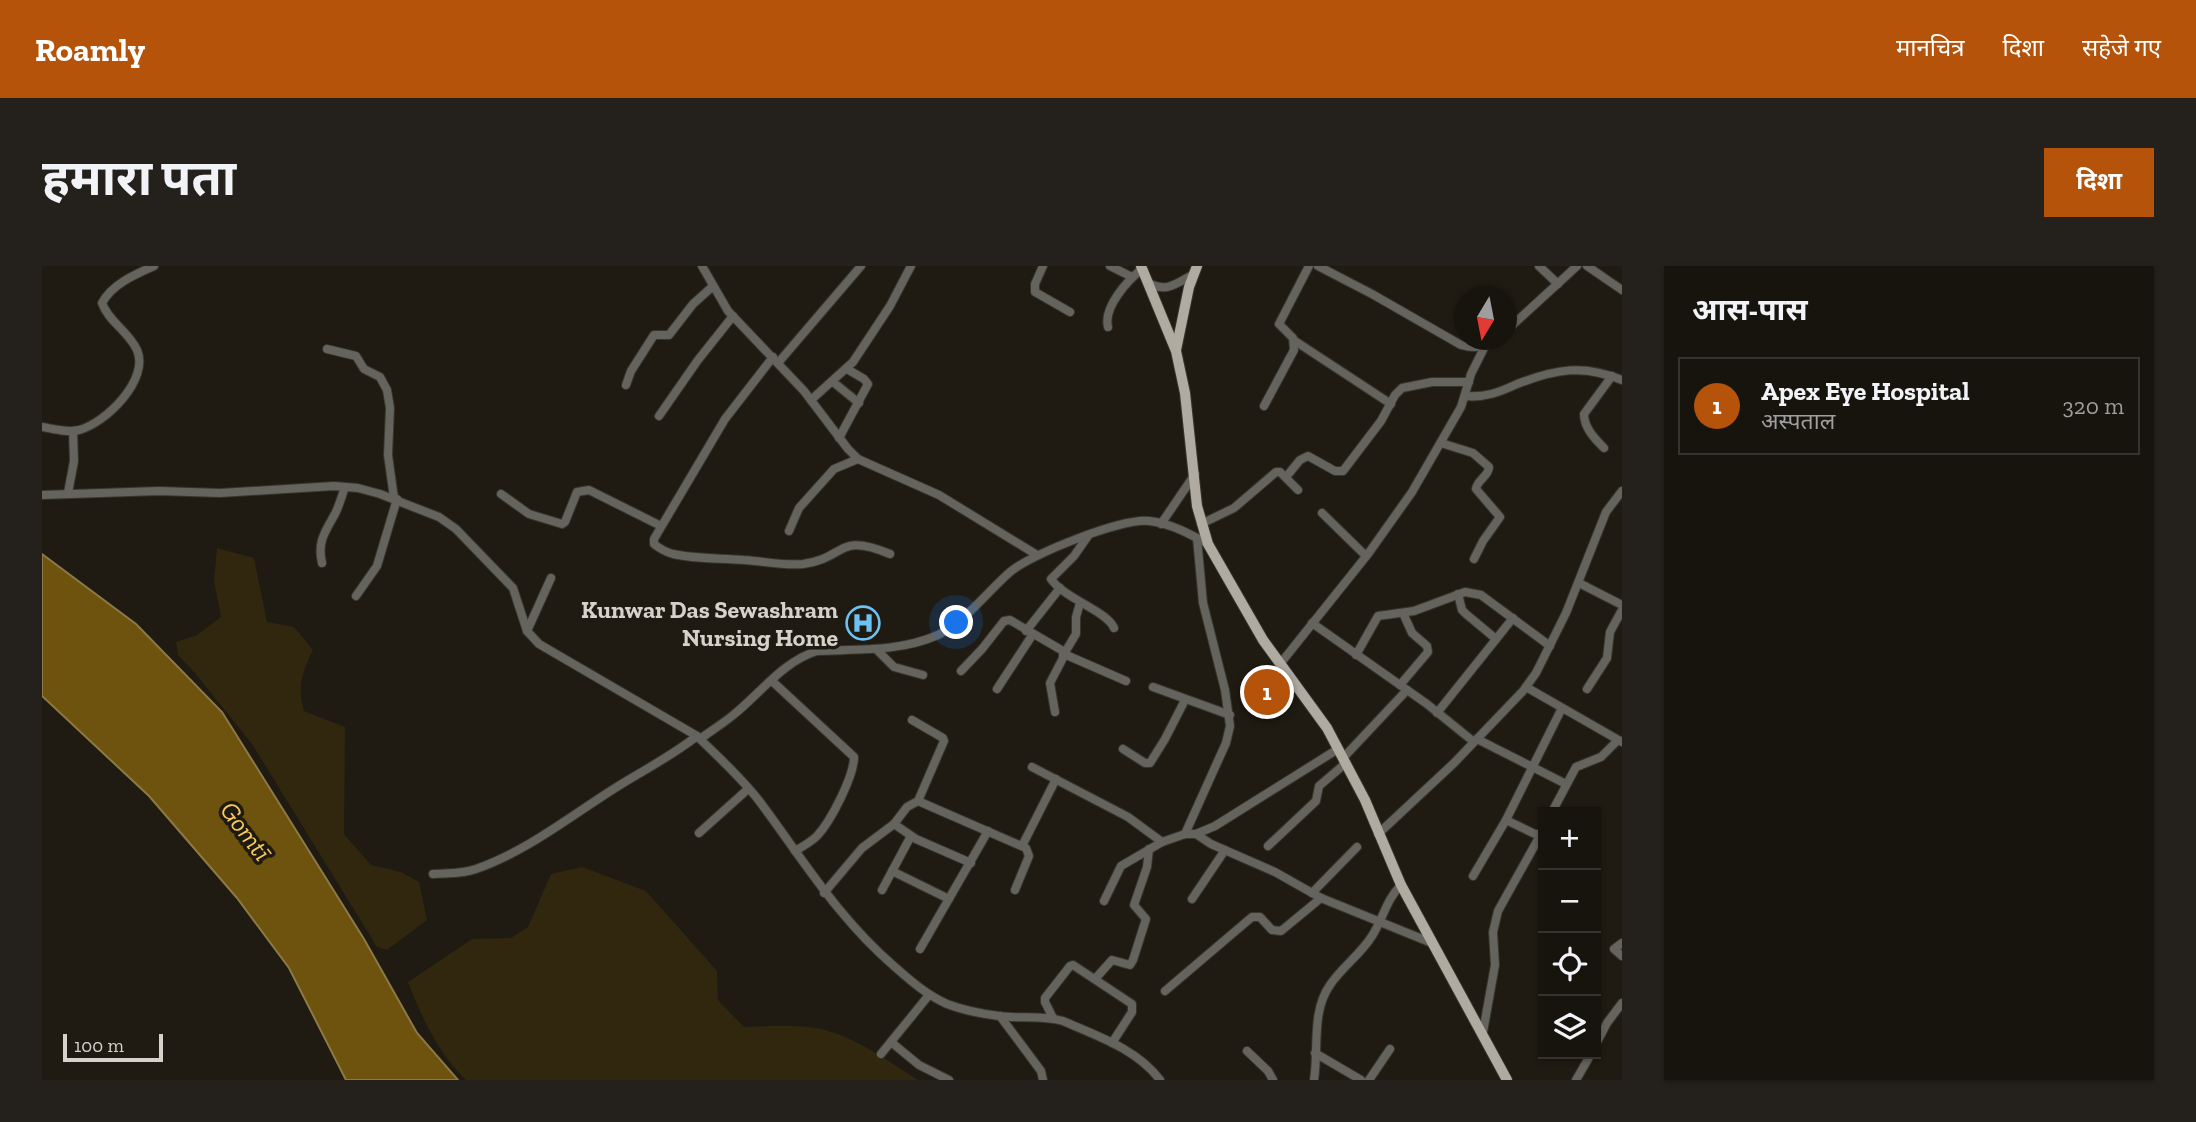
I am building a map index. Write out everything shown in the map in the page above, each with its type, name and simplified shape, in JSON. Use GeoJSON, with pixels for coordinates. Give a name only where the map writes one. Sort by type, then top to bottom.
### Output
{"type":"FeatureCollection","features":[{"type":"Feature","properties":{"kind":"main road"},"geometry":{"type":"LineString","coordinates":[[1142,268],[1176,351],[1185,393],[1197,506],[1208,544],[1262,640],[1327,728],[1366,800],[1401,885],[1507,1080]]}},
{"type":"Feature","properties":{"kind":"main road"},"geometry":{"type":"LineString","coordinates":[[1176,351],[1195,270]]}},
{"type":"Feature","properties":{"kind":"street"},"geometry":{"type":"LineString","coordinates":[[42,427],[72,431],[85,428],[104,417],[126,396],[138,373],[140,359],[130,338],[104,309],[102,303],[129,277],[154,266]]}},
{"type":"Feature","properties":{"kind":"street"},"geometry":{"type":"LineString","coordinates":[[702,266],[720,300],[811,400],[858,459],[939,495],[1037,555]]}},
{"type":"Feature","properties":{"kind":"street"},"geometry":{"type":"LineString","coordinates":[[861,266],[725,419],[661,526],[654,544],[664,551],[686,556],[800,564],[818,560],[840,548],[856,544],[890,554]]}},
{"type":"Feature","properties":{"kind":"street"},"geometry":{"type":"LineString","coordinates":[[811,400],[847,369],[890,306],[911,266]]}},
{"type":"Feature","properties":{"kind":"street"},"geometry":{"type":"LineString","coordinates":[[1110,266],[1132,277]]}},
{"type":"Feature","properties":{"kind":"street"},"geometry":{"type":"LineString","coordinates":[[1310,266],[1279,324],[1295,341],[1391,404]]}},
{"type":"Feature","properties":{"kind":"street"},"geometry":{"type":"LineString","coordinates":[[1318,266],[1454,342]]}},
{"type":"Feature","properties":{"kind":"street"},"geometry":{"type":"LineString","coordinates":[[1338,276],[1345,266]]}},
{"type":"Feature","properties":{"kind":"street"},"geometry":{"type":"LineString","coordinates":[[1539,266],[1558,284]]}},
{"type":"Feature","properties":{"kind":"street"},"geometry":{"type":"LineString","coordinates":[[1517,322],[1577,266]]}},
{"type":"Feature","properties":{"kind":"street"},"geometry":{"type":"LineString","coordinates":[[1587,266],[1622,290]]}},
{"type":"Feature","properties":{"kind":"street"},"geometry":{"type":"LineString","coordinates":[[1039,267],[1034,289],[1037,295],[1070,312]]}},
{"type":"Feature","properties":{"kind":"street"},"geometry":{"type":"LineString","coordinates":[[1108,327],[1108,317],[1120,291],[1142,268]]}},
{"type":"Feature","properties":{"kind":"street"},"geometry":{"type":"LineString","coordinates":[[1147,282],[1165,288],[1174,286],[1195,270]]}},
{"type":"Feature","properties":{"kind":"street"},"geometry":{"type":"LineString","coordinates":[[626,385],[631,371],[654,335],[670,335],[693,304],[712,286]]}},
{"type":"Feature","properties":{"kind":"street"},"geometry":{"type":"LineString","coordinates":[[659,416],[733,316]]}},
{"type":"Feature","properties":{"kind":"street"},"geometry":{"type":"LineString","coordinates":[[1264,406],[1292,355],[1295,341]]}},
{"type":"Feature","properties":{"kind":"street"},"geometry":{"type":"LineString","coordinates":[[327,349],[356,356],[364,369],[376,374],[384,383],[390,408],[387,456],[395,499],[377,566],[356,596]]}},
{"type":"Feature","properties":{"kind":"street"},"geometry":{"type":"LineString","coordinates":[[1280,664],[1366,556],[1412,492],[1465,396],[1483,350]]}},
{"type":"Feature","properties":{"kind":"street"},"geometry":{"type":"LineString","coordinates":[[839,438],[867,387],[867,381],[847,369]]}},
{"type":"Feature","properties":{"kind":"street"},"geometry":{"type":"LineString","coordinates":[[1465,396],[1491,395],[1529,380],[1571,369],[1594,370],[1622,380]]}},
{"type":"Feature","properties":{"kind":"street"},"geometry":{"type":"LineString","coordinates":[[1604,448],[1590,432],[1584,415],[1612,376]]}},
{"type":"Feature","properties":{"kind":"street"},"geometry":{"type":"LineString","coordinates":[[833,382],[859,403]]}},
{"type":"Feature","properties":{"kind":"street"},"geometry":{"type":"LineString","coordinates":[[1286,477],[1300,460],[1308,456],[1335,471],[1343,471],[1402,388],[1423,383],[1469,382]]}},
{"type":"Feature","properties":{"kind":"street"},"geometry":{"type":"LineString","coordinates":[[68,493],[74,461],[72,431]]}},
{"type":"Feature","properties":{"kind":"street"},"geometry":{"type":"LineString","coordinates":[[1441,443],[1474,453],[1489,467],[1476,489],[1500,517],[1474,559]]}},
{"type":"Feature","properties":{"kind":"street"},"geometry":{"type":"LineString","coordinates":[[789,531],[799,508],[834,469],[858,459]]}},
{"type":"Feature","properties":{"kind":"street"},"geometry":{"type":"LineString","coordinates":[[1201,524],[1234,508],[1272,474],[1280,472],[1298,490]]}},
{"type":"Feature","properties":{"kind":"street"},"geometry":{"type":"LineString","coordinates":[[1161,524],[1195,474]]}},
{"type":"Feature","properties":{"kind":"street"},"geometry":{"type":"LineString","coordinates":[[42,495],[159,491],[220,493],[302,486],[345,487],[395,499],[439,517],[456,529],[513,588],[527,631],[539,644],[699,737],[748,789],[824,893],[871,946],[929,995],[950,1005],[1000,1016],[1053,1018],[1112,1043],[1146,1065],[1160,1080]]}},
{"type":"Feature","properties":{"kind":"street"},"geometry":{"type":"LineString","coordinates":[[323,563],[321,538],[336,512],[345,487]]}},
{"type":"Feature","properties":{"kind":"street"},"geometry":{"type":"LineString","coordinates":[[501,494],[528,514],[562,524],[577,492],[589,490],[661,526]]}},
{"type":"Feature","properties":{"kind":"street"},"geometry":{"type":"LineString","coordinates":[[1378,834],[1476,741],[1526,687],[1550,646],[1579,583],[1606,512],[1622,491]]}},
{"type":"Feature","properties":{"kind":"street"},"geometry":{"type":"LineString","coordinates":[[1322,513],[1366,556]]}},
{"type":"Feature","properties":{"kind":"street"},"geometry":{"type":"LineString","coordinates":[[433,874],[466,872],[497,860],[560,825],[733,716],[802,658],[817,651],[877,650],[921,640],[947,630],[1011,570],[1037,555],[1137,521],[1161,524],[1208,544]]}},
{"type":"Feature","properties":{"kind":"street"},"geometry":{"type":"LineString","coordinates":[[1088,536],[1074,556],[1051,577],[1052,581],[1080,603],[1106,617],[1114,628]]}},
{"type":"Feature","properties":{"kind":"street"},"geometry":{"type":"LineString","coordinates":[[1185,834],[1226,743],[1230,715],[1203,603],[1197,538]]}},
{"type":"Feature","properties":{"kind":"street"},"geometry":{"type":"LineString","coordinates":[[527,631],[551,578]]}},
{"type":"Feature","properties":{"kind":"street"},"geometry":{"type":"LineString","coordinates":[[1579,583],[1622,607],[1610,632],[1610,652],[1587,689]]}},
{"type":"Feature","properties":{"kind":"street"},"geometry":{"type":"LineString","coordinates":[[997,689],[1060,588]]}},
{"type":"Feature","properties":{"kind":"street"},"geometry":{"type":"LineString","coordinates":[[1356,654],[1378,616],[1403,613],[1469,591],[1481,595],[1550,646]]}},
{"type":"Feature","properties":{"kind":"street"},"geometry":{"type":"LineString","coordinates":[[1458,594],[1462,610],[1496,639]]}},
{"type":"Feature","properties":{"kind":"street"},"geometry":{"type":"LineString","coordinates":[[1055,712],[1050,683],[1076,634],[1080,603]]}},
{"type":"Feature","properties":{"kind":"street"},"geometry":{"type":"LineString","coordinates":[[1268,846],[1316,801],[1318,786],[1404,688],[1428,652],[1427,646],[1412,633],[1403,613]]}},
{"type":"Feature","properties":{"kind":"street"},"geometry":{"type":"LineString","coordinates":[[1437,713],[1513,618]]}},
{"type":"Feature","properties":{"kind":"street"},"geometry":{"type":"LineString","coordinates":[[961,671],[1006,620],[1010,620],[1062,649],[1064,654],[1126,681]]}},
{"type":"Feature","properties":{"kind":"street"},"geometry":{"type":"LineString","coordinates":[[1312,623],[1476,741],[1566,784]]}},
{"type":"Feature","properties":{"kind":"street"},"geometry":{"type":"LineString","coordinates":[[877,650],[894,667],[923,675]]}},
{"type":"Feature","properties":{"kind":"street"},"geometry":{"type":"LineString","coordinates":[[772,681],[850,752],[855,760],[825,825],[818,835],[794,852]]}},
{"type":"Feature","properties":{"kind":"street"},"geometry":{"type":"LineString","coordinates":[[1153,687],[1230,715]]}},
{"type":"Feature","properties":{"kind":"street"},"geometry":{"type":"LineString","coordinates":[[1526,687],[1620,742],[1601,757],[1576,767],[1554,807]]}},
{"type":"Feature","properties":{"kind":"street"},"geometry":{"type":"LineString","coordinates":[[1123,749],[1145,763],[1150,763],[1185,699]]}},
{"type":"Feature","properties":{"kind":"street"},"geometry":{"type":"LineString","coordinates":[[1473,876],[1506,820],[1562,708]]}},
{"type":"Feature","properties":{"kind":"street"},"geometry":{"type":"LineString","coordinates":[[824,893],[862,848],[894,824],[907,807],[918,801],[944,741],[912,720]]}},
{"type":"Feature","properties":{"kind":"street"},"geometry":{"type":"LineString","coordinates":[[1104,901],[1121,866],[1149,849],[1185,834],[1196,834],[1226,820],[1342,757]]}},
{"type":"Feature","properties":{"kind":"street"},"geometry":{"type":"LineString","coordinates":[[1032,767],[1128,817],[1162,842]]}},
{"type":"Feature","properties":{"kind":"street"},"geometry":{"type":"LineString","coordinates":[[1022,846],[1056,779]]}},
{"type":"Feature","properties":{"kind":"street"},"geometry":{"type":"LineString","coordinates":[[699,833],[748,789]]}},
{"type":"Feature","properties":{"kind":"street"},"geometry":{"type":"LineString","coordinates":[[918,801],[1026,848],[1029,856],[1015,890]]}},
{"type":"Feature","properties":{"kind":"street"},"geometry":{"type":"LineString","coordinates":[[1506,820],[1538,833]]}},
{"type":"Feature","properties":{"kind":"street"},"geometry":{"type":"LineString","coordinates":[[894,824],[911,836],[971,863]]}},
{"type":"Feature","properties":{"kind":"street"},"geometry":{"type":"LineString","coordinates":[[920,948],[988,831]]}},
{"type":"Feature","properties":{"kind":"street"},"geometry":{"type":"LineString","coordinates":[[1196,834],[1275,872],[1321,898],[1432,943]]}},
{"type":"Feature","properties":{"kind":"street"},"geometry":{"type":"LineString","coordinates":[[882,890],[911,836]]}},
{"type":"Feature","properties":{"kind":"street"},"geometry":{"type":"LineString","coordinates":[[1483,1032],[1495,965],[1494,921],[1538,839]]}},
{"type":"Feature","properties":{"kind":"street"},"geometry":{"type":"LineString","coordinates":[[1312,893],[1357,847]]}},
{"type":"Feature","properties":{"kind":"street"},"geometry":{"type":"LineString","coordinates":[[1095,979],[1112,960],[1130,965],[1133,960],[1146,919],[1133,905],[1147,867],[1149,849]]}},
{"type":"Feature","properties":{"kind":"street"},"geometry":{"type":"LineString","coordinates":[[1192,899],[1225,850]]}},
{"type":"Feature","properties":{"kind":"street"},"geometry":{"type":"LineString","coordinates":[[892,871],[949,899]]}},
{"type":"Feature","properties":{"kind":"street"},"geometry":{"type":"LineString","coordinates":[[1314,1080],[1320,1011],[1325,993],[1366,945],[1389,900],[1401,885]]}},
{"type":"Feature","properties":{"kind":"street"},"geometry":{"type":"LineString","coordinates":[[1165,991],[1252,917],[1260,917],[1272,930],[1281,931],[1321,898]]}},
{"type":"Feature","properties":{"kind":"street"},"geometry":{"type":"LineString","coordinates":[[1622,943],[1614,949],[1622,956]]}},
{"type":"Feature","properties":{"kind":"street"},"geometry":{"type":"LineString","coordinates":[[1053,1018],[1045,999],[1070,965],[1074,965],[1132,1004],[1133,1009],[1112,1043]]}},
{"type":"Feature","properties":{"kind":"street"},"geometry":{"type":"LineString","coordinates":[[881,1054],[929,995]]}},
{"type":"Feature","properties":{"kind":"street"},"geometry":{"type":"LineString","coordinates":[[1601,1034],[1622,1003]]}},
{"type":"Feature","properties":{"kind":"street"},"geometry":{"type":"LineString","coordinates":[[1000,1016],[1041,1071],[1043,1080]]}},
{"type":"Feature","properties":{"kind":"street"},"geometry":{"type":"LineString","coordinates":[[891,1042],[919,1065],[949,1080]]}},
{"type":"Feature","properties":{"kind":"street"},"geometry":{"type":"LineString","coordinates":[[1369,1080],[1390,1049]]}},
{"type":"Feature","properties":{"kind":"street"},"geometry":{"type":"LineString","coordinates":[[1247,1051],[1273,1080]]}},
{"type":"Feature","properties":{"kind":"street"},"geometry":{"type":"LineString","coordinates":[[1315,1053],[1361,1080]]}},
{"type":"Feature","properties":{"kind":"street"},"geometry":{"type":"LineString","coordinates":[[1576,1080],[1588,1059]]}},
{"type":"Feature","properties":{"kind":"shaded area"},"geometry":{"type":"Polygon","coordinates":[[[217,548],[254,558],[267,622],[294,627],[313,650],[302,680],[302,702],[304,711],[345,727],[344,834],[371,865],[401,872],[419,882],[427,920],[387,950],[377,947],[252,744],[178,655],[176,642],[197,635],[221,617],[214,581],[217,548]]]}},
{"type":"Feature","properties":{"kind":"shaded area"},"geometry":{"type":"Polygon","coordinates":[[[582,867],[646,891],[717,971],[718,1000],[744,1027],[802,1026],[821,1029],[871,1050],[918,1080],[466,1080],[447,1058],[432,1034],[408,982],[472,939],[511,938],[528,927],[551,874],[582,867]]]}},
{"type":"Feature","properties":{"kind":"water","name":"Gomtī"},"geometry":{"type":"Polygon","coordinates":[[[42,554],[136,624],[222,712],[364,939],[417,1033],[458,1080],[346,1080],[289,968],[237,898],[149,796],[42,696],[42,554]]]}},
{"type":"Feature","properties":{"kind":"place","name":"Kunwar Das Sewashram Nursing Home"},"geometry":{"type":"Point","coordinates":[863,623]}},
{"type":"Feature","properties":{"kind":"place","name":"Apex Eye Hospital"},"geometry":{"type":"Point","coordinates":[1267,692]}}]}
